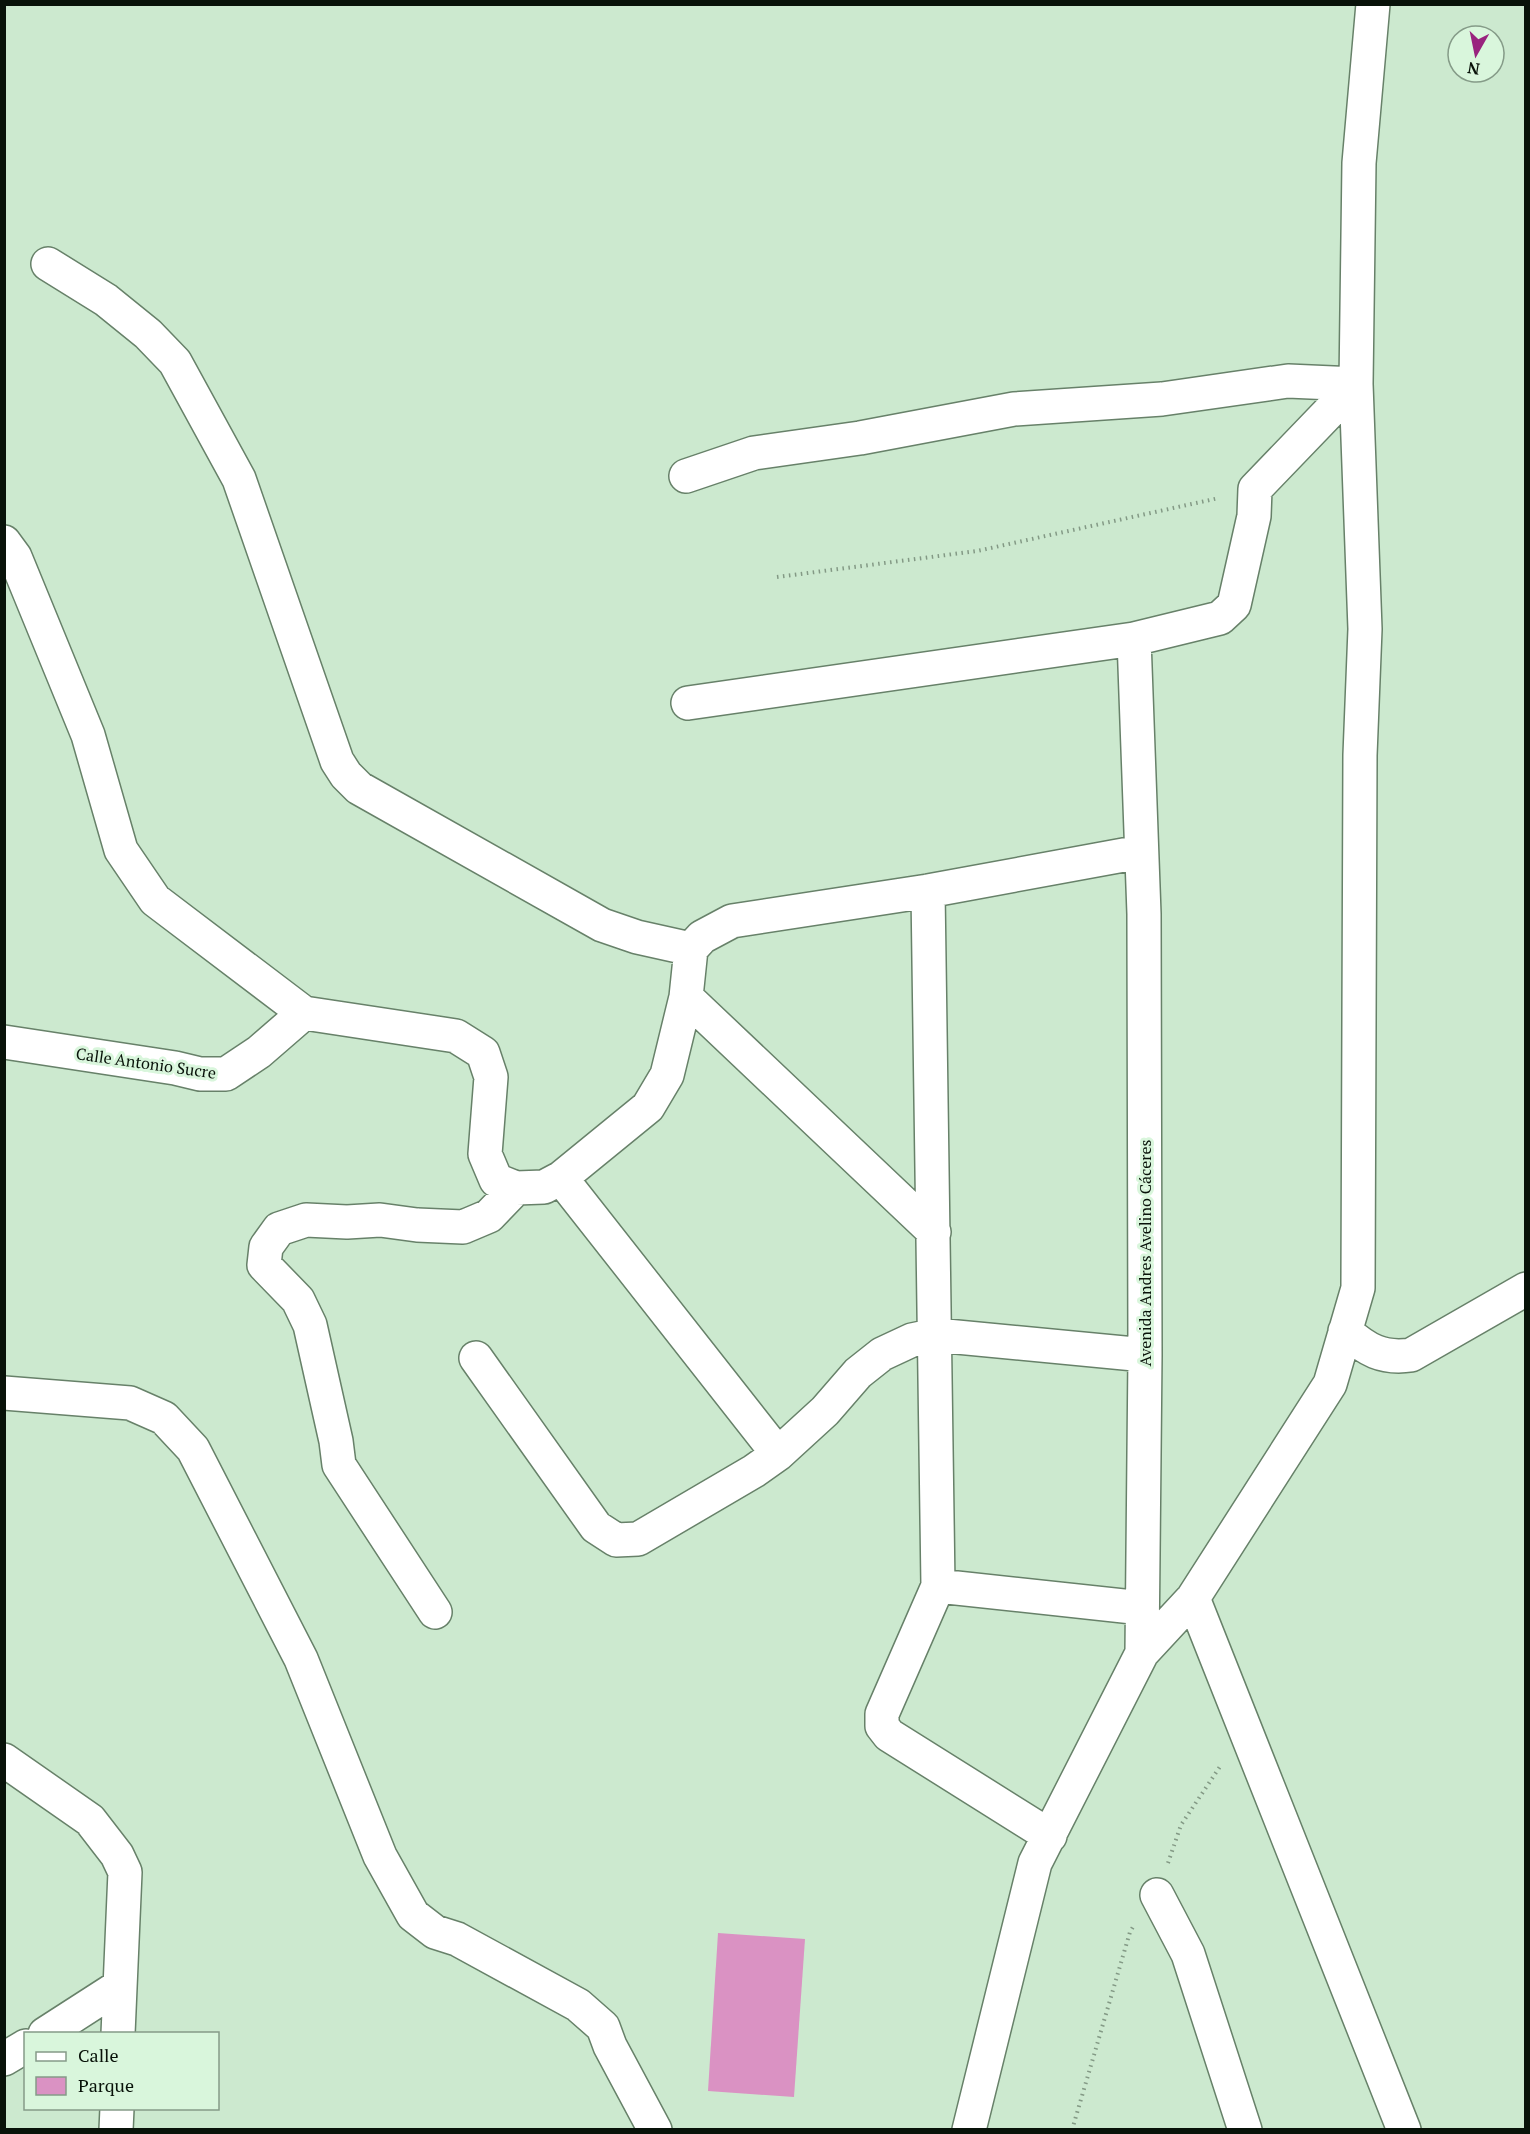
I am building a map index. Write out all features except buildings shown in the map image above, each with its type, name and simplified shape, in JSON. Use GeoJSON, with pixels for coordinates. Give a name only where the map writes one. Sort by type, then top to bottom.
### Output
{"type":"FeatureCollection","features":[{"type":"Feature","properties":{"kind":"street"},"geometry":{"type":"LineString","coordinates":[[969,2130],[1035,1863],[1142,1653],[1193,1598],[1330,1384],[1358,1288],[1360,755],[1365,629],[1356,384],[1359,163],[1373,4]]}},
{"type":"Feature","properties":{"kind":"street"},"geometry":{"type":"LineString","coordinates":[[48,264],[106,300],[148,334],[175,362],[239,479],[337,761],[346,776],[359,788],[602,925],[638,937],[691,950]]}},
{"type":"Feature","properties":{"kind":"street"},"geometry":{"type":"LineString","coordinates":[[686,476],[754,453],[860,438],[1014,409],[1162,399],[1288,381],[1356,384]]}},
{"type":"Feature","properties":{"kind":"street"},"geometry":{"type":"LineString","coordinates":[[688,703],[1134,639],[1220,618],[1234,604],[1254,516],[1255,489],[1356,384]]}},
{"type":"Feature","properties":{"kind":"street"},"geometry":{"type":"LineString","coordinates":[[4,542],[15,557],[88,735],[121,850],[155,900],[304,1013],[456,1036],[483,1053],[490,1077],[485,1154],[496,1180],[516,1188],[544,1187],[561,1178],[648,1107],[667,1075],[686,997],[691,950],[702,937],[732,921],[928,891],[1140,852]]}},
{"type":"Feature","properties":{"kind":"street","name":"Avenida Andres Avelino Cáceres"},"geometry":{"type":"LineString","coordinates":[[1134,639],[1144,914],[1145,1354],[1142,1653]]}},
{"type":"Feature","properties":{"kind":"street"},"geometry":{"type":"LineString","coordinates":[[928,891],[938,1586],[882,1714],[882,1726],[890,1735],[1050,1836]]}},
{"type":"Feature","properties":{"kind":"street"},"geometry":{"type":"LineString","coordinates":[[686,997],[934,1232]]}},
{"type":"Feature","properties":{"kind":"street","name":"Calle Antonio Sucre"},"geometry":{"type":"LineString","coordinates":[[4,1042],[175,1068],[200,1074],[226,1074],[259,1052],[304,1013]]}},
{"type":"Feature","properties":{"kind":"street"},"geometry":{"type":"LineString","coordinates":[[561,1178],[778,1454]]}},
{"type":"Feature","properties":{"kind":"street"},"geometry":{"type":"LineString","coordinates":[[435,1612],[339,1465],[336,1441],[310,1325],[298,1300],[264,1265],[266,1246],[279,1229],[306,1220],[347,1222],[380,1220],[417,1226],[463,1227],[489,1216],[516,1188]]}},
{"type":"Feature","properties":{"kind":"street"},"geometry":{"type":"LineString","coordinates":[[1345,1331],[1360,1344],[1377,1353],[1397,1357],[1411,1355],[1526,1289]]}},
{"type":"Feature","properties":{"kind":"street"},"geometry":{"type":"LineString","coordinates":[[476,1358],[596,1527],[616,1540],[638,1539],[754,1471],[778,1454],[825,1411],[858,1373],[882,1354],[912,1340],[936,1335],[1145,1354]]}},
{"type":"Feature","properties":{"kind":"street"},"geometry":{"type":"LineString","coordinates":[[4,1393],[130,1403],[164,1418],[194,1449],[302,1659],[380,1856],[413,1915],[435,1932],[457,1939],[578,2005],[603,2027],[610,2046],[655,2130]]}},
{"type":"Feature","properties":{"kind":"street"},"geometry":{"type":"LineString","coordinates":[[938,1586],[1142,1608]]}},
{"type":"Feature","properties":{"kind":"street"},"geometry":{"type":"LineString","coordinates":[[1193,1598],[1404,2130]]}},
{"type":"Feature","properties":{"kind":"street"},"geometry":{"type":"LineString","coordinates":[[4,1760],[90,1820],[117,1855],[125,1872],[118,1987],[118,2032]]}},
{"type":"Feature","properties":{"kind":"street"},"geometry":{"type":"LineString","coordinates":[[1157,1895],[1188,1954],[1245,2130]]}},
{"type":"Feature","properties":{"kind":"street"},"geometry":{"type":"LineString","coordinates":[[48,2032],[118,1987]]}},
{"type":"Feature","properties":{"kind":"street"},"geometry":{"type":"LineString","coordinates":[[4,2059],[24,2047]]}},
{"type":"Feature","properties":{"kind":"street"},"geometry":{"type":"LineString","coordinates":[[116,2130],[117,2110]]}},
{"type":"Feature","properties":{"kind":"path"},"geometry":{"type":"LineString","coordinates":[[777,577],[977,551],[1255,489]]}},
{"type":"Feature","properties":{"kind":"green space"},"geometry":{"type":"Polygon","coordinates":[[[718,1933],[805,1939],[794,2097],[708,2091],[718,1933]]]}}]}
